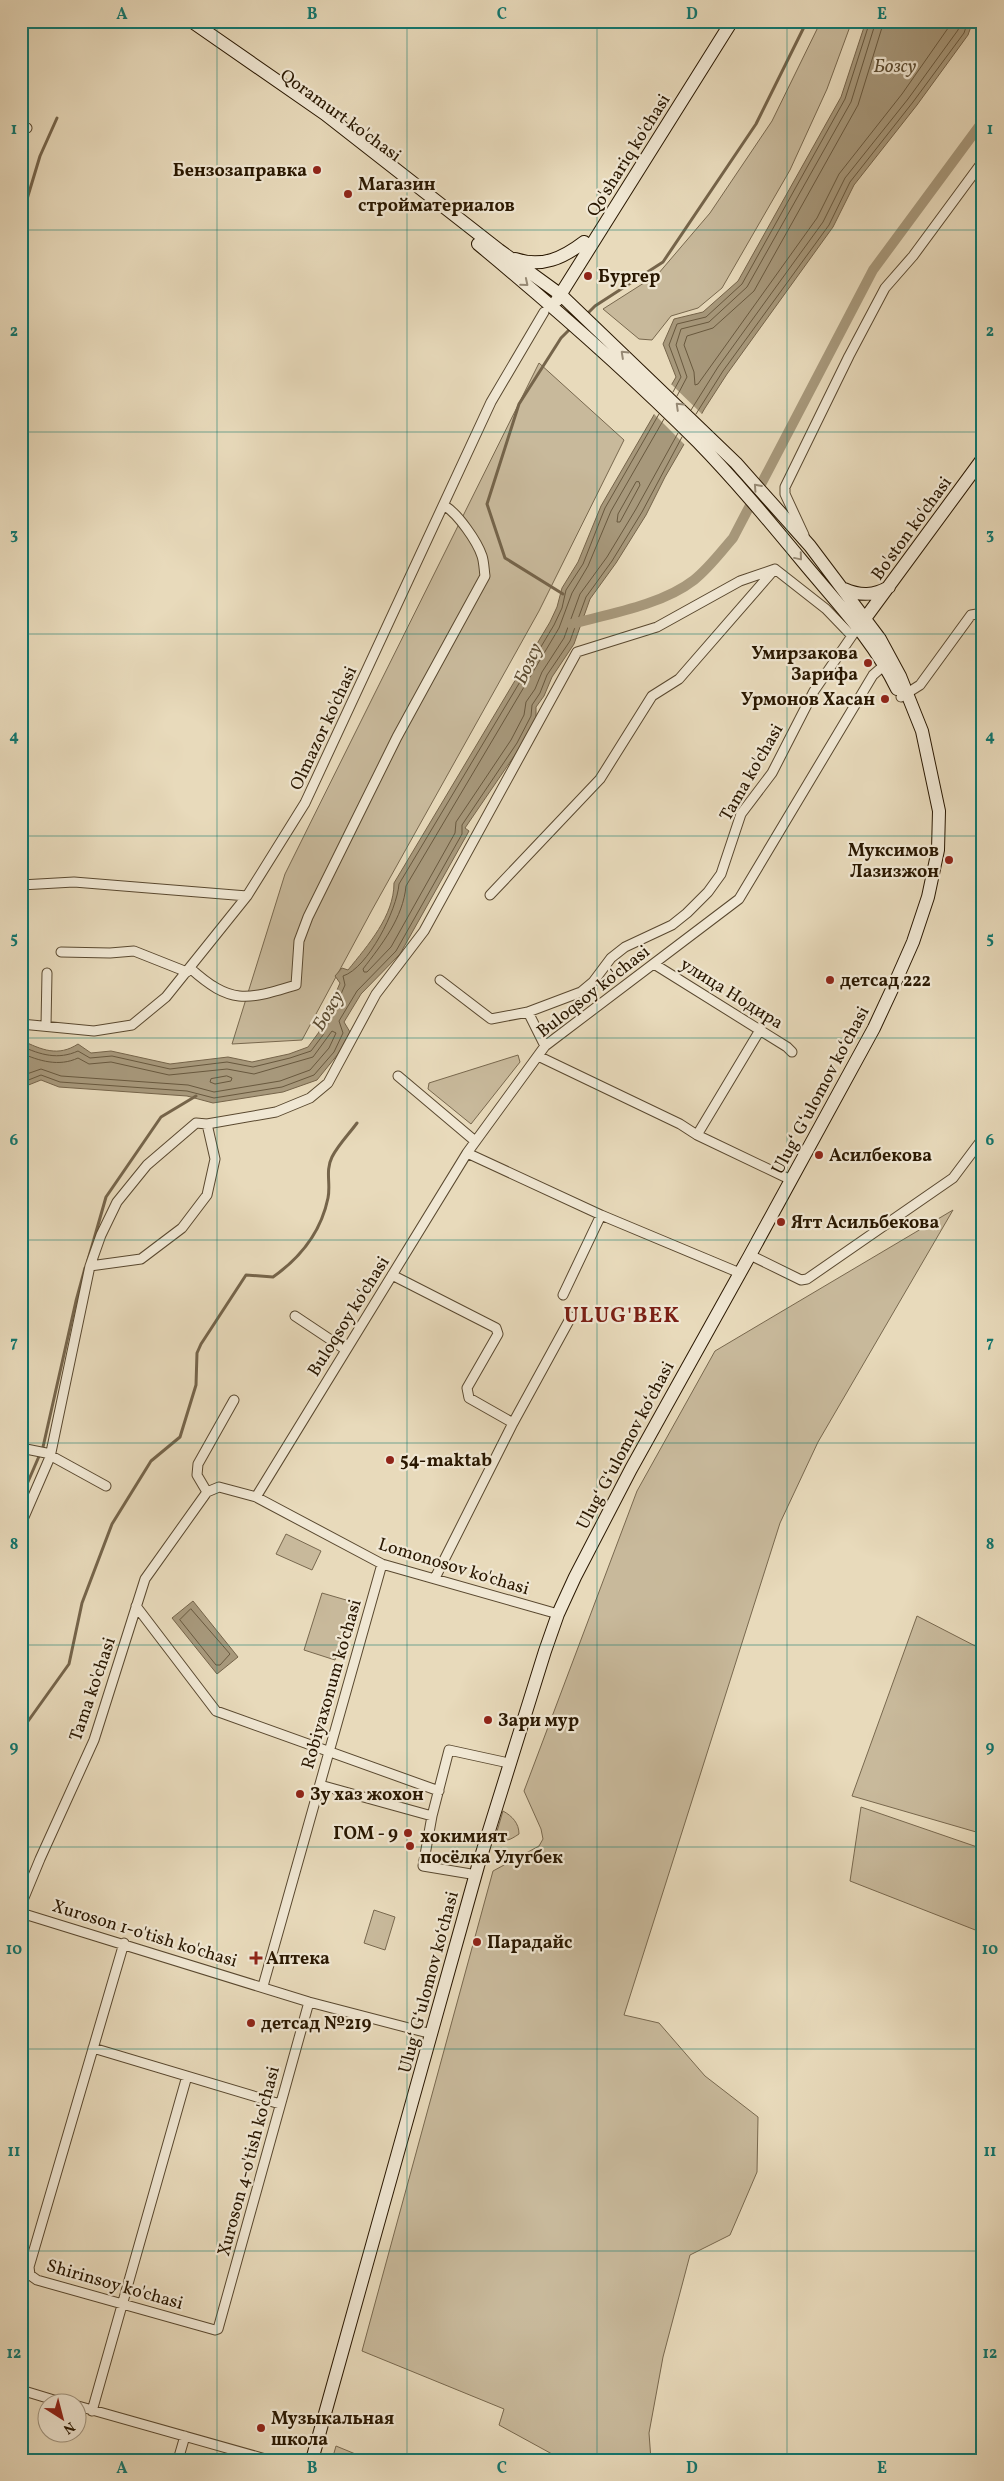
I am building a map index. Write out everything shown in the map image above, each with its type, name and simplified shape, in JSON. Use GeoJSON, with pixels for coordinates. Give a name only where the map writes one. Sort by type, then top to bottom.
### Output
{"type":"FeatureCollection","features":[{"type":"Feature","properties":{"kind":"main road","name":"Qoramurt ko'chasi"},"geometry":{"type":"LineString","coordinates":[[179,21],[320,120],[407,186],[548,307],[647,385]]}},
{"type":"Feature","properties":{"kind":"main road","name":"Qoramurt ko'chasi"},"geometry":{"type":"LineString","coordinates":[[191,21],[325,114],[499,250],[557,292],[596,328],[647,385]]}},
{"type":"Feature","properties":{"kind":"main road","name":"Qo'shariq ko'chasi"},"geometry":{"type":"LineString","coordinates":[[557,292],[584,242],[724,21]]}},
{"type":"Feature","properties":{"kind":"main road","name":"Qo'shariq ko'chasi"},"geometry":{"type":"LineString","coordinates":[[548,307],[732,21]]}},
{"type":"Feature","properties":{"kind":"main road"},"geometry":{"type":"LineString","coordinates":[[499,250],[517,259],[542,263],[567,254],[584,242]]}},
{"type":"Feature","properties":{"kind":"main road"},"geometry":{"type":"LineString","coordinates":[[647,385],[702,437]]}},
{"type":"Feature","properties":{"kind":"main road","name":"Ulugʻ Gʻulomov koʻchasi"},"geometry":{"type":"LineString","coordinates":[[702,437],[736,463],[810,546],[844,589],[858,627]]}},
{"type":"Feature","properties":{"kind":"main road","name":"Ulugʻ Gʻulomov koʻchasi"},"geometry":{"type":"LineString","coordinates":[[308,2460],[429,2033],[555,1613],[631,1469],[874,1028],[904,964],[928,897],[938,850],[939,811],[928,751],[905,695],[888,662],[727,473],[702,437]]}},
{"type":"Feature","properties":{"kind":"main road","name":"Bo'ston ko'chasi"},"geometry":{"type":"LineString","coordinates":[[858,627],[891,585],[983,458]]}},
{"type":"Feature","properties":{"kind":"main road"},"geometry":{"type":"LineString","coordinates":[[844,589],[856,594],[869,595],[891,585]]}},
{"type":"Feature","properties":{"kind":"main road","name":"Ulugʻ Gʻulomov koʻchasi"},"geometry":{"type":"LineString","coordinates":[[312,2460],[471,1874],[504,1762],[570,1574],[626,1467],[735,1271],[890,983],[908,939],[926,880],[933,831],[929,793],[905,695]]}},
{"type":"Feature","properties":{"kind":"street"},"geometry":{"type":"LineString","coordinates":[[810,546],[785,494],[785,487],[849,356],[885,288],[913,256],[983,161]]}},
{"type":"Feature","properties":{"kind":"street","name":"Olmazor ko'chasi"},"geometry":{"type":"LineString","coordinates":[[21,1024],[94,1031],[132,1025],[166,997],[247,896],[305,803],[445,506],[491,402],[548,307]]}},
{"type":"Feature","properties":{"kind":"street"},"geometry":{"type":"LineString","coordinates":[[60,952],[110,953],[134,951],[188,970],[225,994],[242,996],[264,994],[296,985],[299,941],[308,916],[398,737],[485,576],[482,556],[477,545],[454,511],[445,506]]}},
{"type":"Feature","properties":{"kind":"street"},"geometry":{"type":"LineString","coordinates":[[775,569],[826,609],[858,627]]}},
{"type":"Feature","properties":{"kind":"street"},"geometry":{"type":"LineString","coordinates":[[490,895],[600,779],[652,696],[679,680],[775,569]]}},
{"type":"Feature","properties":{"kind":"street"},"geometry":{"type":"LineString","coordinates":[[21,1524],[48,1455],[90,1266],[101,1235],[117,1202],[147,1165],[196,1123],[207,1124],[276,1112],[310,1098],[328,1083],[376,994],[424,931],[577,652],[657,627],[740,581],[775,569]]}},
{"type":"Feature","properties":{"kind":"street"},"geometry":{"type":"LineString","coordinates":[[905,695],[920,685],[971,615],[983,613]]}},
{"type":"Feature","properties":{"kind":"street","name":"Tama ko'chasi"},"geometry":{"type":"LineString","coordinates":[[440,980],[491,1019],[528,1012],[581,992],[592,982],[611,958],[625,948],[672,925],[687,913],[708,892],[721,874],[741,814],[772,773],[814,691],[858,627]]}},
{"type":"Feature","properties":{"kind":"street","name":"Buloqsoy ko'chasi"},"geometry":{"type":"LineString","coordinates":[[256,1496],[467,1153],[545,1046],[739,899],[873,675],[888,662]]}},
{"type":"Feature","properties":{"kind":"street"},"geometry":{"type":"LineString","coordinates":[[21,885],[74,882],[247,896]]}},
{"type":"Feature","properties":{"kind":"street","name":"улица Нодира"},"geometry":{"type":"LineString","coordinates":[[654,964],[792,1052]]}},
{"type":"Feature","properties":{"kind":"street"},"geometry":{"type":"LineString","coordinates":[[46,1026],[47,973]]}},
{"type":"Feature","properties":{"kind":"street"},"geometry":{"type":"LineString","coordinates":[[528,1012],[545,1046]]}},
{"type":"Feature","properties":{"kind":"street"},"geometry":{"type":"LineString","coordinates":[[697,1134],[760,1030]]}},
{"type":"Feature","properties":{"kind":"street"},"geometry":{"type":"LineString","coordinates":[[538,1056],[785,1177]]}},
{"type":"Feature","properties":{"kind":"street"},"geometry":{"type":"LineString","coordinates":[[398,1076],[476,1141]]}},
{"type":"Feature","properties":{"kind":"street"},"geometry":{"type":"LineString","coordinates":[[90,1266],[141,1258],[182,1228],[207,1195],[216,1159],[207,1124]]}},
{"type":"Feature","properties":{"kind":"street"},"geometry":{"type":"LineString","coordinates":[[750,1255],[801,1280],[807,1279],[953,1178],[983,1138]]}},
{"type":"Feature","properties":{"kind":"street"},"geometry":{"type":"LineString","coordinates":[[467,1153],[601,1215],[735,1271]]}},
{"type":"Feature","properties":{"kind":"street"},"geometry":{"type":"LineString","coordinates":[[563,1295],[601,1215]]}},
{"type":"Feature","properties":{"kind":"street"},"geometry":{"type":"LineString","coordinates":[[392,1275],[496,1328],[498,1334],[468,1388],[469,1398],[513,1423]]}},
{"type":"Feature","properties":{"kind":"street"},"geometry":{"type":"LineString","coordinates":[[295,1316],[346,1350]]}},
{"type":"Feature","properties":{"kind":"street"},"geometry":{"type":"LineString","coordinates":[[436,1578],[513,1423],[571,1317]]}},
{"type":"Feature","properties":{"kind":"street"},"geometry":{"type":"LineString","coordinates":[[207,1492],[197,1475],[198,1464],[234,1400]]}},
{"type":"Feature","properties":{"kind":"street"},"geometry":{"type":"LineString","coordinates":[[25,1448],[48,1455],[106,1486]]}},
{"type":"Feature","properties":{"kind":"street","name":"Lomonosov ko'chasi"},"geometry":{"type":"LineString","coordinates":[[207,1492],[219,1487],[256,1496],[382,1564],[555,1613]]}},
{"type":"Feature","properties":{"kind":"street","name":"Tama ko'chasi"},"geometry":{"type":"LineString","coordinates":[[21,1905],[40,1858],[94,1740],[145,1578],[207,1492]]}},
{"type":"Feature","properties":{"kind":"street","name":"Robiyaxonum ko'chasi"},"geometry":{"type":"LineString","coordinates":[[263,1986],[382,1564]]}},
{"type":"Feature","properties":{"kind":"street"},"geometry":{"type":"LineString","coordinates":[[136,1606],[216,1711],[439,1791]]}},
{"type":"Feature","properties":{"kind":"street"},"geometry":{"type":"LineString","coordinates":[[471,1874],[423,1866],[432,1816],[449,1750],[504,1762]]}},
{"type":"Feature","properties":{"kind":"street"},"geometry":{"type":"LineString","coordinates":[[320,1785],[432,1816]]}},
{"type":"Feature","properties":{"kind":"street","name":"Хuroson 1-o'tish ko'chasi"},"geometry":{"type":"LineString","coordinates":[[21,1913],[124,1943],[309,2002],[429,2033]]}},
{"type":"Feature","properties":{"kind":"street","name":"Shirinsoy ko'chasi"},"geometry":{"type":"LineString","coordinates":[[124,1943],[29,2271],[37,2280],[215,2330],[218,2329]]}},
{"type":"Feature","properties":{"kind":"street","name":"Xuroson 4-o'tish ko'chasi"},"geometry":{"type":"LineString","coordinates":[[218,2329],[309,2002]]}},
{"type":"Feature","properties":{"kind":"street"},"geometry":{"type":"LineString","coordinates":[[93,2048],[280,2104]]}},
{"type":"Feature","properties":{"kind":"street"},"geometry":{"type":"LineString","coordinates":[[92,2411],[187,2076]]}},
{"type":"Feature","properties":{"kind":"street"},"geometry":{"type":"LineString","coordinates":[[21,2390],[38,2395]]}},
{"type":"Feature","properties":{"kind":"street"},"geometry":{"type":"LineString","coordinates":[[88,2410],[269,2460]]}},
{"type":"Feature","properties":{"kind":"street"},"geometry":{"type":"LineString","coordinates":[[178,2460],[185,2436]]}},
{"type":"Feature","properties":{"kind":"shaded area"},"geometry":{"type":"Polygon","coordinates":[[[821,21],[852,21],[827,89],[790,170],[722,288],[698,308],[671,316],[652,340],[639,339],[603,309],[658,274],[710,213],[772,121],[821,21]]]}},
{"type":"Feature","properties":{"kind":"shaded area"},"geometry":{"type":"Polygon","coordinates":[[[539,363],[624,440],[539,611],[372,910],[302,1040],[232,1044],[285,874],[539,363]]]}},
{"type":"Feature","properties":{"kind":"shaded area"},"geometry":{"type":"Polygon","coordinates":[[[518,1055],[520,1062],[471,1124],[428,1089],[429,1083],[518,1055]]]}},
{"type":"Feature","properties":{"kind":"shaded area"},"geometry":{"type":"Polygon","coordinates":[[[953,1210],[818,1442],[780,1523],[624,2015],[659,2023],[705,2076],[758,2117],[757,2172],[730,2235],[690,2255],[663,2357],[649,2433],[651,2460],[563,2460],[499,2425],[504,2409],[362,2351],[493,1871],[539,1846],[543,1839],[541,1829],[524,1791],[637,1491],[715,1351],[953,1210]]]}},
{"type":"Feature","properties":{"kind":"shaded area"},"geometry":{"type":"Polygon","coordinates":[[[286,1534],[321,1551],[312,1570],[276,1554],[286,1534]]]}},
{"type":"Feature","properties":{"kind":"shaded area"},"geometry":{"type":"Polygon","coordinates":[[[322,1593],[353,1602],[335,1660],[304,1650],[322,1593]]]}},
{"type":"Feature","properties":{"kind":"shaded area"},"geometry":{"type":"Polygon","coordinates":[[[917,1616],[983,1650],[983,1834],[852,1796],[917,1616]]]}},
{"type":"Feature","properties":{"kind":"shaded area"},"geometry":{"type":"Polygon","coordinates":[[[861,1807],[983,1849],[983,1933],[850,1881],[861,1807]]]}},
{"type":"Feature","properties":{"kind":"shaded area"},"geometry":{"type":"Polygon","coordinates":[[[503,1811],[514,1820],[518,1826],[519,1834],[505,1841],[495,1838],[503,1811]]]}},
{"type":"Feature","properties":{"kind":"shaded area"},"geometry":{"type":"Polygon","coordinates":[[[374,1910],[395,1917],[385,1950],[364,1943],[374,1910]]]}},
{"type":"Feature","properties":{"kind":"shaded area"},"geometry":{"type":"Polygon","coordinates":[[[336,2446],[370,2460],[332,2460],[336,2446]]]}},
{"type":"Feature","properties":{"kind":"water","name":"Бозсу"},"geometry":{"type":"Polygon","coordinates":[[[866,21],[973,21],[968,35],[917,105],[854,185],[833,227],[727,374],[705,408],[665,477],[646,515],[616,563],[590,599],[574,644],[552,677],[544,696],[536,707],[536,717],[521,746],[465,828],[469,831],[400,954],[361,994],[344,1022],[350,1032],[338,1054],[317,1080],[283,1092],[213,1103],[187,1096],[59,1087],[41,1080],[21,1088],[21,1040],[50,1051],[64,1050],[78,1044],[91,1053],[111,1051],[170,1064],[228,1057],[252,1062],[289,1054],[308,1047],[319,1032],[340,983],[335,976],[342,968],[348,970],[385,918],[390,907],[394,883],[550,622],[557,607],[562,588],[578,562],[601,506],[676,377],[663,344],[674,319],[703,312],[738,281],[841,97],[866,21]]]}},
{"type":"Feature","properties":{"kind":"water"},"geometry":{"type":"Polygon","coordinates":[[[193,1601],[238,1657],[217,1674],[172,1618],[193,1601]]]}},
{"type":"Feature","properties":{"kind":"pier"},"geometry":{"type":"Polygon","coordinates":[[[670,383],[704,416],[686,446],[652,412],[670,383]]]}},
{"type":"Feature","properties":{"kind":"waterway"},"geometry":{"type":"LineString","coordinates":[[586,315],[595,306],[663,262],[756,124],[807,21]]}},
{"type":"Feature","properties":{"kind":"waterway"},"geometry":{"type":"LineString","coordinates":[[21,219],[40,156],[57,118]]}},
{"type":"Feature","properties":{"kind":"waterway"},"geometry":{"type":"LineString","coordinates":[[571,624],[635,608],[681,589],[705,570],[733,538],[873,270],[983,121]]}},
{"type":"Feature","properties":{"kind":"waterway"},"geometry":{"type":"LineString","coordinates":[[563,594],[505,558],[487,504],[519,404],[561,338],[572,327]]}},
{"type":"Feature","properties":{"kind":"waterway"},"geometry":{"type":"LineString","coordinates":[[88,1260],[106,1197],[161,1117],[196,1096]]}},
{"type":"Feature","properties":{"kind":"waterway"},"geometry":{"type":"LineString","coordinates":[[21,1731],[69,1664],[82,1603],[112,1524],[151,1461],[180,1437],[196,1385],[197,1353],[201,1344],[246,1275],[273,1277],[283,1270],[308,1243],[315,1233],[325,1210],[329,1193],[329,1167],[332,1157],[357,1123]]}},
{"type":"Feature","properties":{"kind":"waterway"},"geometry":{"type":"LineString","coordinates":[[21,1498],[43,1447],[85,1268]]}},
{"type":"Feature","properties":{"kind":"place","name":"Бензозаправка"},"geometry":{"type":"Point","coordinates":[317,170]}},
{"type":"Feature","properties":{"kind":"place","name":"Магазин стройматериалов"},"geometry":{"type":"Point","coordinates":[348,194]}},
{"type":"Feature","properties":{"kind":"place","name":"Бургер"},"geometry":{"type":"Point","coordinates":[588,276]}},
{"type":"Feature","properties":{"kind":"place","name":"Умирзакова Зарифа"},"geometry":{"type":"Point","coordinates":[868,663]}},
{"type":"Feature","properties":{"kind":"place","name":"Урмонов Хасан"},"geometry":{"type":"Point","coordinates":[885,699]}},
{"type":"Feature","properties":{"kind":"place","name":"Муксимов Лазизжон"},"geometry":{"type":"Point","coordinates":[949,860]}},
{"type":"Feature","properties":{"kind":"place","name":"детсад 222"},"geometry":{"type":"Point","coordinates":[830,980]}},
{"type":"Feature","properties":{"kind":"place","name":"Асилбекова"},"geometry":{"type":"Point","coordinates":[819,1155]}},
{"type":"Feature","properties":{"kind":"place","name":"Ятт Асильбекова"},"geometry":{"type":"Point","coordinates":[781,1222]}},
{"type":"Feature","properties":{"kind":"place","name":"54-maktab"},"geometry":{"type":"Point","coordinates":[390,1460]}},
{"type":"Feature","properties":{"kind":"place","name":"Зари мур"},"geometry":{"type":"Point","coordinates":[488,1720]}},
{"type":"Feature","properties":{"kind":"place","name":"Зу хаз жохон"},"geometry":{"type":"Point","coordinates":[300,1794]}},
{"type":"Feature","properties":{"kind":"place","name":"ГОМ - 9"},"geometry":{"type":"Point","coordinates":[408,1833]}},
{"type":"Feature","properties":{"kind":"place","name":"хокимият посёлка Улугбек"},"geometry":{"type":"Point","coordinates":[410,1846]}},
{"type":"Feature","properties":{"kind":"place","name":"Парадайс"},"geometry":{"type":"Point","coordinates":[477,1942]}},
{"type":"Feature","properties":{"kind":"place","name":"Аптека"},"geometry":{"type":"Point","coordinates":[256,1958]}},
{"type":"Feature","properties":{"kind":"place","name":"детсад №219"},"geometry":{"type":"Point","coordinates":[251,2023]}},
{"type":"Feature","properties":{"kind":"place","name":"Музыкальная школа"},"geometry":{"type":"Point","coordinates":[261,2428]}},
{"type":"Feature","properties":{"kind":"district","name":"ULUG'BEK"},"geometry":{"type":"Point","coordinates":[622,1314]}}]}
